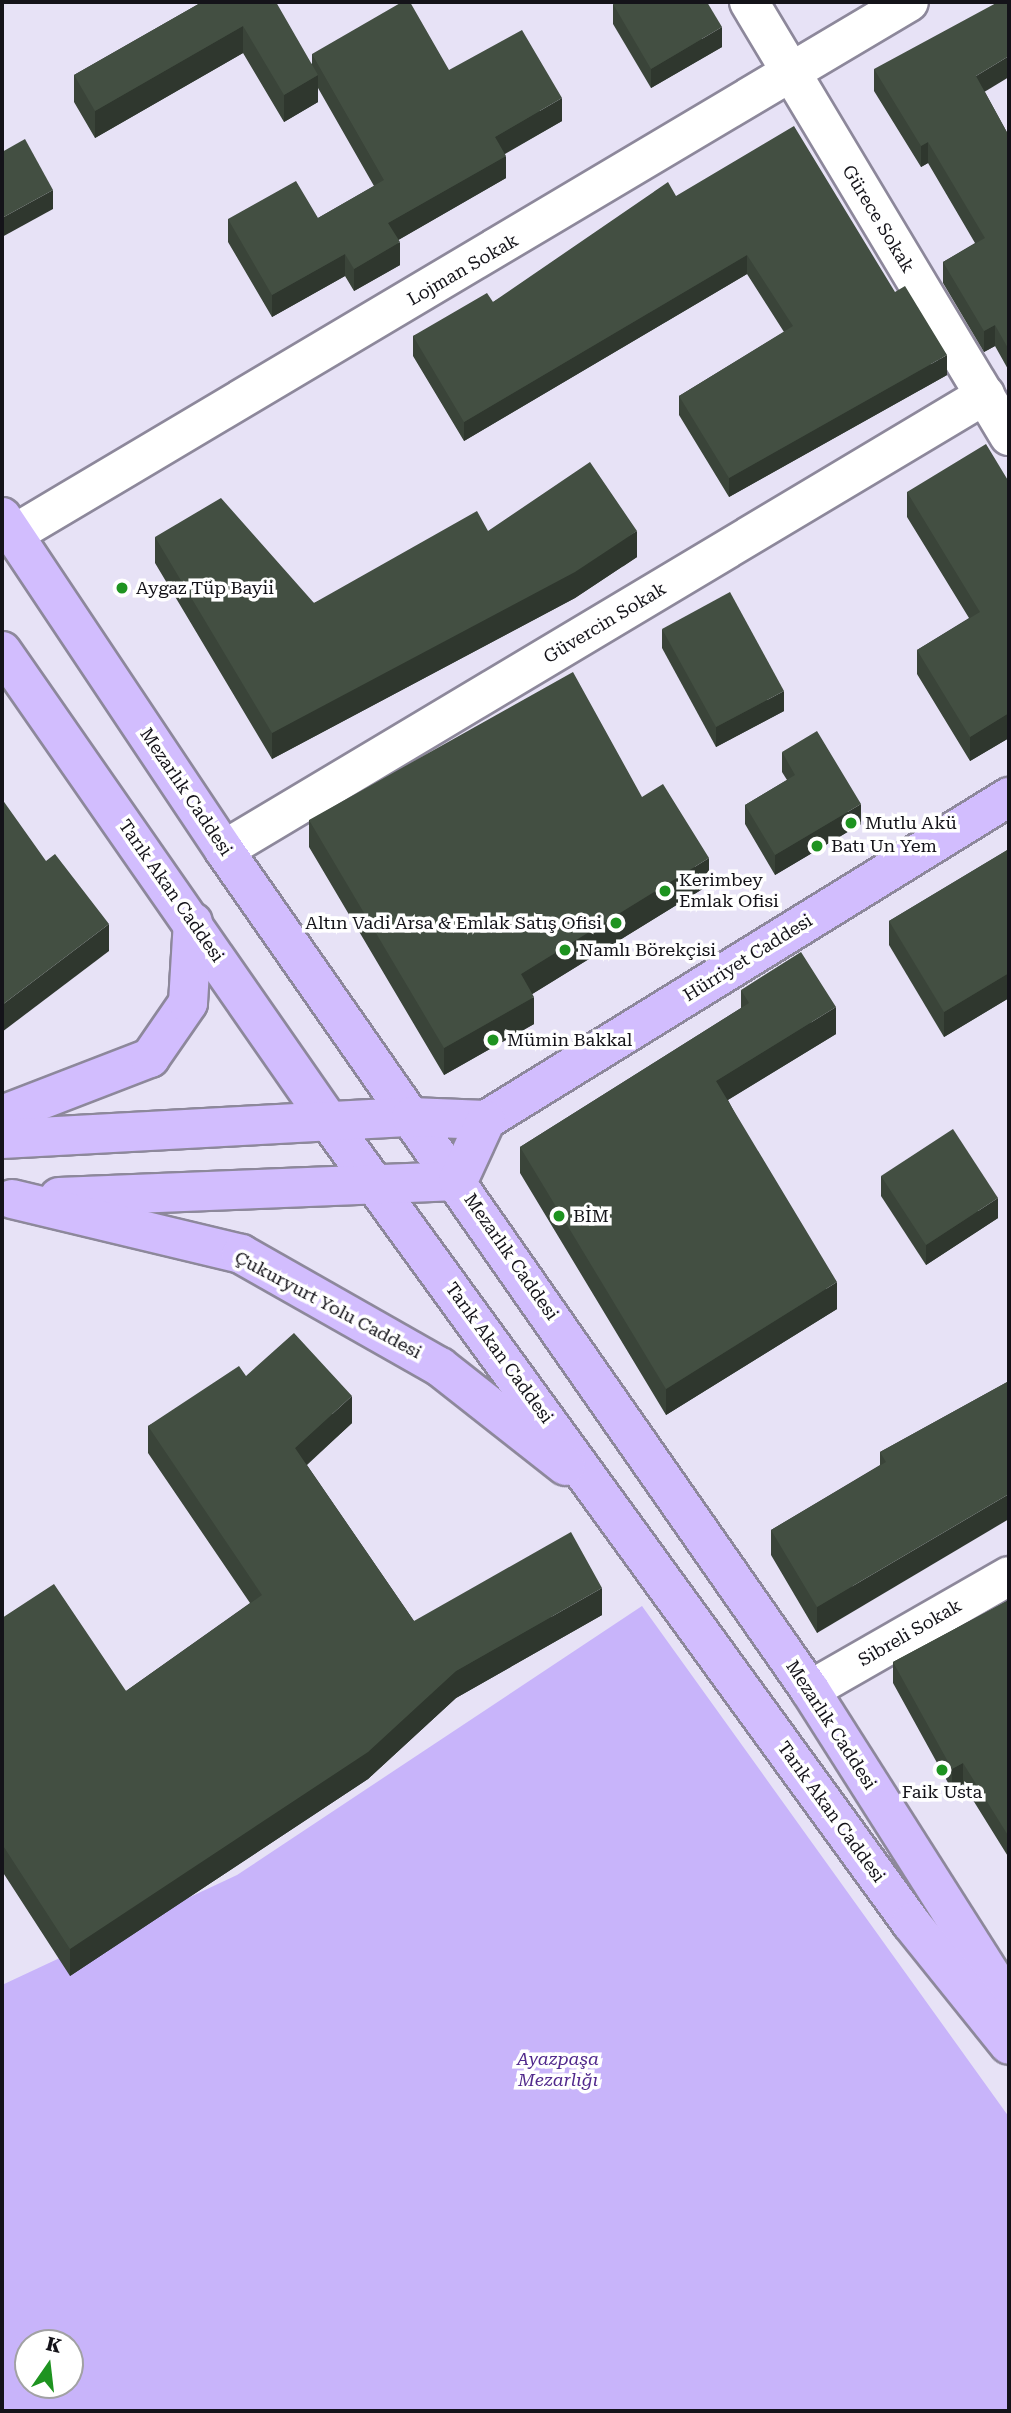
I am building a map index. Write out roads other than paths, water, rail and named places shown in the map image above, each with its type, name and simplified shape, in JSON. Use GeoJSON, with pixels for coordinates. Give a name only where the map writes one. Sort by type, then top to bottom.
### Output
{"type":"FeatureCollection","features":[{"type":"Feature","properties":{"kind":"main road","name":"Mezarlık Caddesi"},"geometry":{"type":"LineString","coordinates":[[8,526],[224,850],[458,1181],[810,1690],[1009,2004]]}},
{"type":"Feature","properties":{"kind":"main road","name":"Tarık Akan Caddesi"},"geometry":{"type":"LineString","coordinates":[[2,651],[193,922],[330,1123],[911,1923],[1009,2045]]}},
{"type":"Feature","properties":{"kind":"main road","name":"Hürriyet Caddesi"},"geometry":{"type":"LineString","coordinates":[[486,1120],[1009,797]]}},
{"type":"Feature","properties":{"kind":"main road"},"geometry":{"type":"LineString","coordinates":[[2,1115],[150,1058],[188,1003],[193,922]]}},
{"type":"Feature","properties":{"kind":"main road"},"geometry":{"type":"LineString","coordinates":[[2,1139],[411,1117],[486,1120],[458,1181]]}},
{"type":"Feature","properties":{"kind":"main road","name":"Çukuryurt Yolu Caddesi"},"geometry":{"type":"LineString","coordinates":[[7,1199],[458,1181]]}},
{"type":"Feature","properties":{"kind":"main road","name":"Çukuryurt Yolu Caddesi"},"geometry":{"type":"LineString","coordinates":[[7,1199],[241,1254],[440,1367],[602,1495]]}},
{"type":"Feature","properties":{"kind":"street","name":"Gürece Sokak"},"geometry":{"type":"LineString","coordinates":[[749,2],[1009,436]]}},
{"type":"Feature","properties":{"kind":"street","name":"Lojman Sokak"},"geometry":{"type":"LineString","coordinates":[[8,526],[792,76],[909,2]]}},
{"type":"Feature","properties":{"kind":"street","name":"Güvercin Sokak"},"geometry":{"type":"LineString","coordinates":[[224,850],[985,396]]}},
{"type":"Feature","properties":{"kind":"street","name":"Sibreli Sokak"},"geometry":{"type":"LineString","coordinates":[[810,1690],[1009,1576]]}},
{"type":"Feature","properties":{"kind":"place","name":"Aygaz Tüp Bayii"},"geometry":{"type":"Point","coordinates":[122,588]}},
{"type":"Feature","properties":{"kind":"place","name":"Mutlu Akü"},"geometry":{"type":"Point","coordinates":[851,823]}},
{"type":"Feature","properties":{"kind":"place","name":"Batı Un Yem"},"geometry":{"type":"Point","coordinates":[817,846]}},
{"type":"Feature","properties":{"kind":"place","name":"Kerimbey Emlak Ofisi"},"geometry":{"type":"Point","coordinates":[665,891]}},
{"type":"Feature","properties":{"kind":"place","name":"Altın Vadi Arsa & Emlak Satış Ofisi"},"geometry":{"type":"Point","coordinates":[616,923]}},
{"type":"Feature","properties":{"kind":"place","name":"Namlı Börekçisi"},"geometry":{"type":"Point","coordinates":[565,950]}},
{"type":"Feature","properties":{"kind":"place","name":"Mümin Bakkal"},"geometry":{"type":"Point","coordinates":[493,1040]}},
{"type":"Feature","properties":{"kind":"place","name":"BİM"},"geometry":{"type":"Point","coordinates":[559,1216]}},
{"type":"Feature","properties":{"kind":"place","name":"Faik Usta"},"geometry":{"type":"Point","coordinates":[942,1770]}},
{"type":"Feature","properties":{"kind":"park label","name":"Ayazpaşa Mezarlığı"},"geometry":{"type":"Point","coordinates":[558,2070]}}]}
